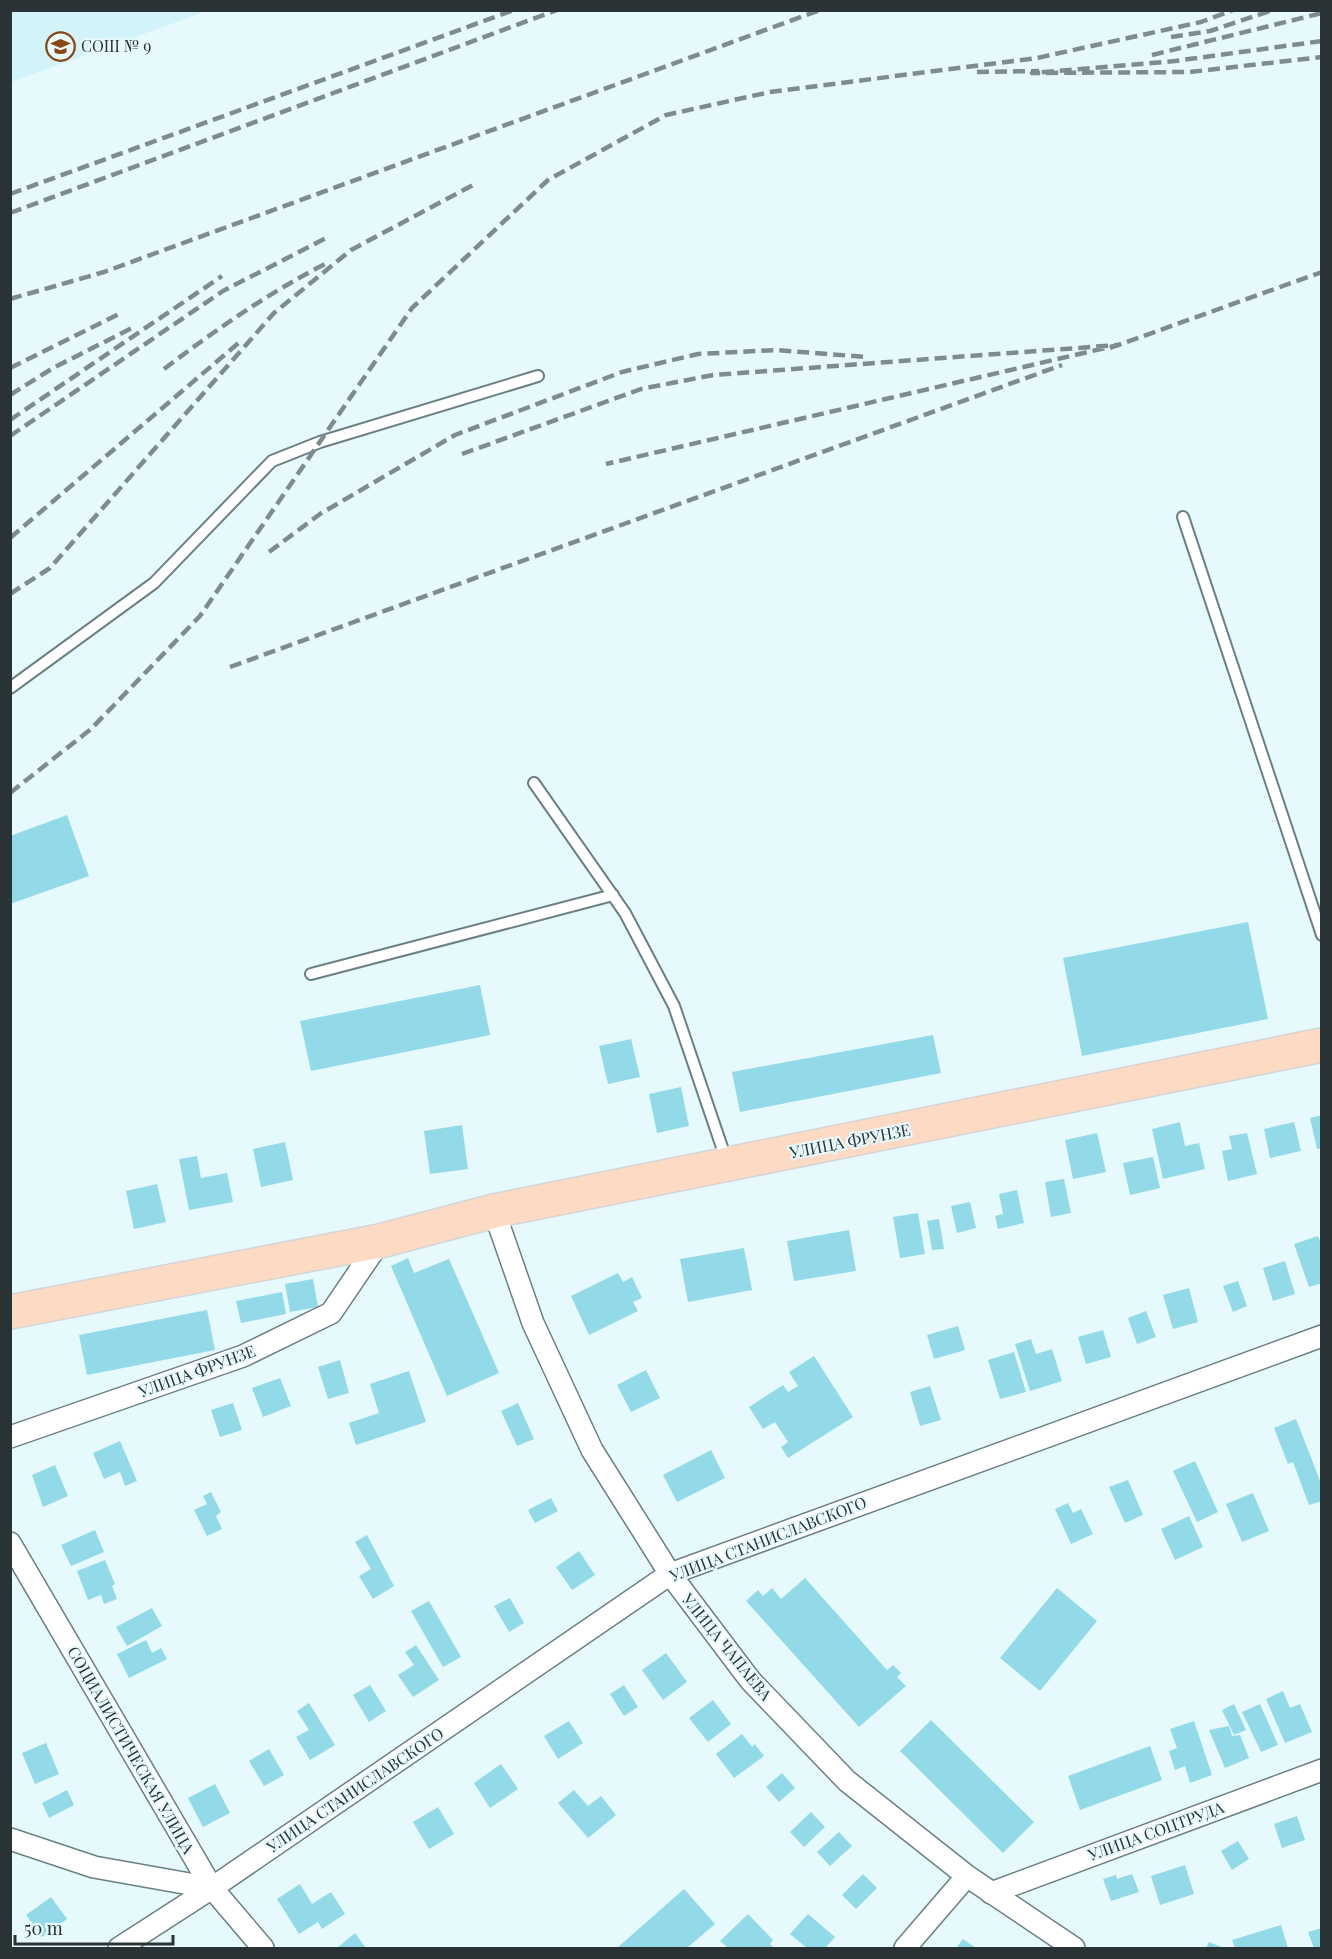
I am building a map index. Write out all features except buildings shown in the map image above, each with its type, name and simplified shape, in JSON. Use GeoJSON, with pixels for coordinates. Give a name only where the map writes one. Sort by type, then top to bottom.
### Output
{"type":"FeatureCollection","features":[{"type":"Feature","properties":{"kind":"main road","name":"УЛИЦА ФРУНЗЕ"},"geometry":{"type":"LineString","coordinates":[[10,1312],[380,1241],[495,1211],[1322,1045]]}},
{"type":"Feature","properties":{"kind":"street","name":"УЛИЦА ЧАПАЕВА"},"geometry":{"type":"LineString","coordinates":[[495,1211],[533,1323],[592,1450],[670,1574],[750,1680],[847,1781],[967,1876],[1074,1948]]}},
{"type":"Feature","properties":{"kind":"street","name":"УЛИЦА ФРУНЗЕ"},"geometry":{"type":"LineString","coordinates":[[10,1437],[243,1356],[332,1313],[380,1241]]}},
{"type":"Feature","properties":{"kind":"street","name":"УЛИЦА СТАНИСЛАВСКОГО"},"geometry":{"type":"LineString","coordinates":[[119,1948],[212,1888],[670,1574],[1322,1336]]}},
{"type":"Feature","properties":{"kind":"street","name":"СОЦИАЛИСТИЧЕСКАЯ УЛИЦА"},"geometry":{"type":"LineString","coordinates":[[10,1543],[212,1888],[263,1948]]}},
{"type":"Feature","properties":{"kind":"street","name":"УЛИЦА СОЦТРУДА"},"geometry":{"type":"LineString","coordinates":[[992,1893],[1322,1770]]}},
{"type":"Feature","properties":{"kind":"street"},"geometry":{"type":"LineString","coordinates":[[10,1839],[94,1867],[212,1888]]}},
{"type":"Feature","properties":{"kind":"street"},"geometry":{"type":"LineString","coordinates":[[905,1948],[967,1876]]}},
{"type":"Feature","properties":{"kind":"lane"},"geometry":{"type":"LineString","coordinates":[[10,688],[154,583],[272,461],[320,442],[538,376]]}},
{"type":"Feature","properties":{"kind":"lane"},"geometry":{"type":"LineString","coordinates":[[1183,517],[1322,935]]}},
{"type":"Feature","properties":{"kind":"lane"},"geometry":{"type":"LineString","coordinates":[[534,783],[625,913],[674,1006],[728,1165]]}},
{"type":"Feature","properties":{"kind":"lane"},"geometry":{"type":"LineString","coordinates":[[311,974],[613,895]]}},
{"type":"Feature","properties":{"kind":"shaded area","name":"СОШ № 9"},"geometry":{"type":"Polygon","coordinates":[[[11,10],[207,10],[207,11],[11,82],[11,10]]]}},
{"type":"Feature","properties":{"kind":"railway"},"geometry":{"type":"LineString","coordinates":[[10,194],[514,10]]}},
{"type":"Feature","properties":{"kind":"railway"},"geometry":{"type":"LineString","coordinates":[[10,213],[557,10]]}},
{"type":"Feature","properties":{"kind":"railway"},"geometry":{"type":"LineString","coordinates":[[10,299],[104,272],[820,10]]}},
{"type":"Feature","properties":{"kind":"railway"},"geometry":{"type":"LineString","coordinates":[[10,793],[91,729],[200,616],[412,308],[548,180],[666,115],[770,92],[1037,58],[1201,22],[1233,10]]}},
{"type":"Feature","properties":{"kind":"railway"},"geometry":{"type":"LineString","coordinates":[[1171,37],[1210,31],[1273,10]]}},
{"type":"Feature","properties":{"kind":"railway"},"geometry":{"type":"LineString","coordinates":[[1152,55],[1322,13]]}},
{"type":"Feature","properties":{"kind":"railway"},"geometry":{"type":"LineString","coordinates":[[1322,41],[1175,61],[1032,73],[1190,72],[1322,57]]}},
{"type":"Feature","properties":{"kind":"railway"},"geometry":{"type":"LineString","coordinates":[[977,72],[1039,71]]}},
{"type":"Feature","properties":{"kind":"railway"},"geometry":{"type":"LineString","coordinates":[[10,594],[50,568],[274,313],[351,250],[473,185]]}},
{"type":"Feature","properties":{"kind":"railway"},"geometry":{"type":"LineString","coordinates":[[10,436],[223,291],[326,238]]}},
{"type":"Feature","properties":{"kind":"railway"},"geometry":{"type":"LineString","coordinates":[[164,369],[243,312],[327,263]]}},
{"type":"Feature","properties":{"kind":"railway"},"geometry":{"type":"LineString","coordinates":[[1110,348],[1322,272]]}},
{"type":"Feature","properties":{"kind":"railway"},"geometry":{"type":"LineString","coordinates":[[10,420],[222,276]]}},
{"type":"Feature","properties":{"kind":"railway"},"geometry":{"type":"LineString","coordinates":[[10,368],[123,312]]}},
{"type":"Feature","properties":{"kind":"railway"},"geometry":{"type":"LineString","coordinates":[[10,395],[53,368],[134,327]]}},
{"type":"Feature","properties":{"kind":"railway"},"geometry":{"type":"LineString","coordinates":[[10,538],[242,340]]}},
{"type":"Feature","properties":{"kind":"railway"},"geometry":{"type":"LineString","coordinates":[[462,454],[641,389],[713,375],[1118,345],[606,464]]}},
{"type":"Feature","properties":{"kind":"railway"},"geometry":{"type":"LineString","coordinates":[[269,552],[320,514],[455,435],[622,372],[698,354],[776,350],[866,357]]}},
{"type":"Feature","properties":{"kind":"railway"},"geometry":{"type":"LineString","coordinates":[[230,667],[1062,365]]}},
{"type":"Feature","properties":{"kind":"place","name":"СОШ № 9"},"geometry":{"type":"Point","coordinates":[60,46]}}]}
